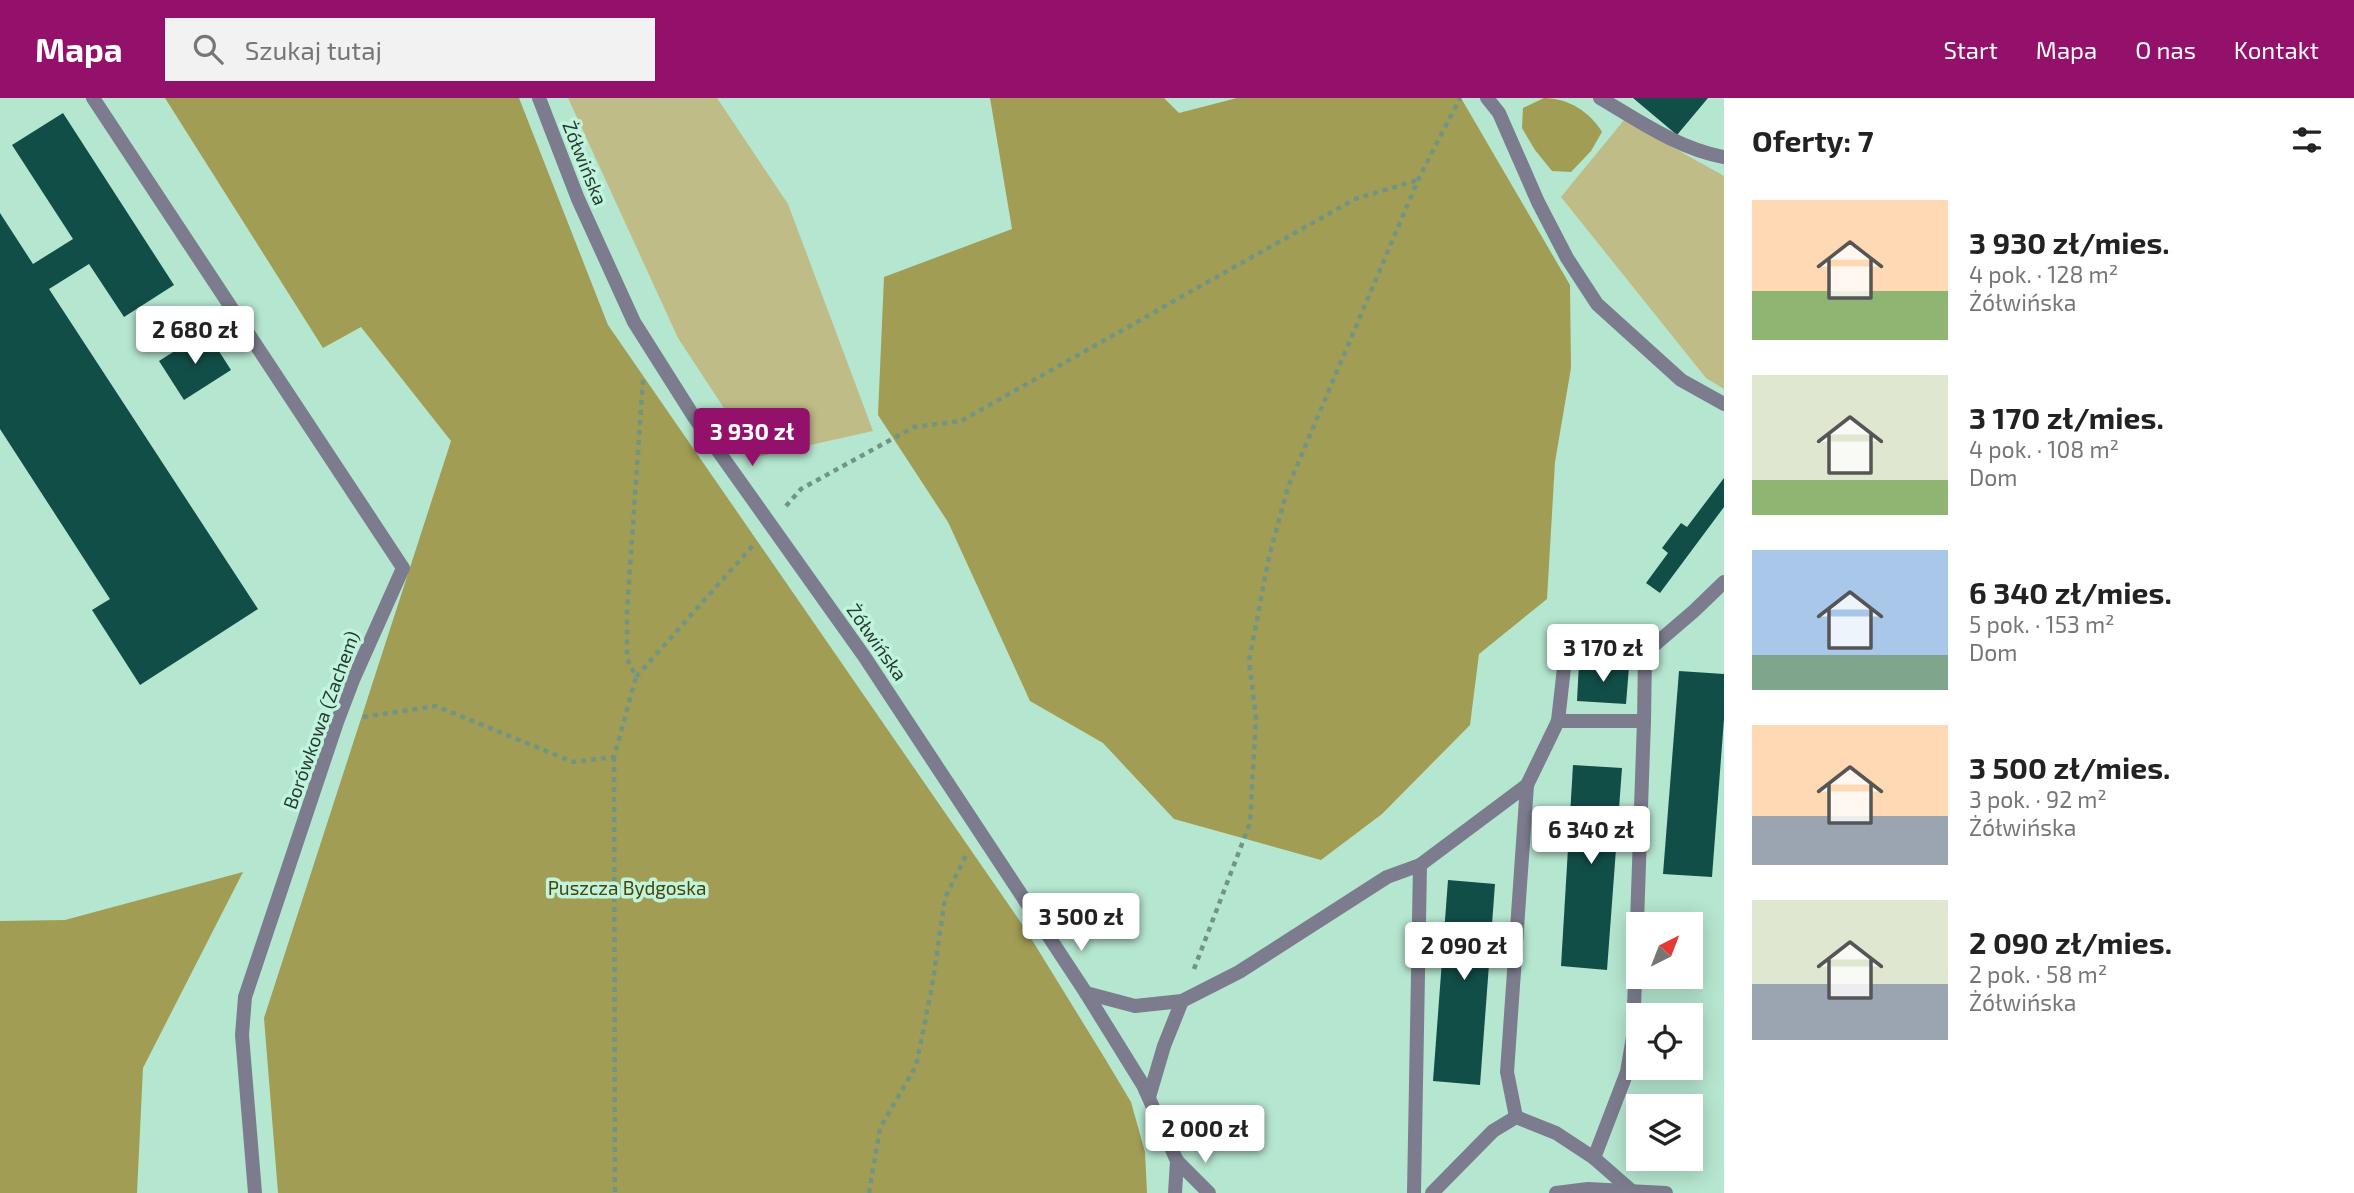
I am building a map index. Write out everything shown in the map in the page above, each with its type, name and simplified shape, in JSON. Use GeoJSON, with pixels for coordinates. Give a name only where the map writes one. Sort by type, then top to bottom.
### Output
{"type":"FeatureCollection","features":[{"type":"Feature","properties":{"kind":"street","name":"Borówkowa (Zachem)"},"geometry":{"type":"LineString","coordinates":[[93,98],[403,568],[337,722],[245,997],[242,1035],[255,1193]]}},
{"type":"Feature","properties":{"kind":"street","name":"Żółwińska"},"geometry":{"type":"LineString","coordinates":[[539,98],[578,199],[634,322],[694,416],[864,656],[1086,993],[1149,1097],[1177,1161],[1209,1193]]}},
{"type":"Feature","properties":{"kind":"street"},"geometry":{"type":"LineString","coordinates":[[1487,98],[1500,113],[1538,202],[1567,258],[1597,304],[1681,380],[1724,404]]}},
{"type":"Feature","properties":{"kind":"street"},"geometry":{"type":"LineString","coordinates":[[1600,98],[1656,131],[1706,154],[1724,157]]}},
{"type":"Feature","properties":{"kind":"street"},"geometry":{"type":"LineString","coordinates":[[1516,1117],[1507,1072],[1527,785],[1558,721],[1566,650],[1645,653],[1724,582]]}},
{"type":"Feature","properties":{"kind":"street"},"geometry":{"type":"LineString","coordinates":[[1594,1158],[1627,1072],[1633,1037],[1645,653]]}},
{"type":"Feature","properties":{"kind":"street"},"geometry":{"type":"LineString","coordinates":[[1558,721],[1644,721]]}},
{"type":"Feature","properties":{"kind":"street"},"geometry":{"type":"LineString","coordinates":[[1086,993],[1135,1006],[1182,1001],[1239,972],[1387,877],[1420,865],[1527,785]]}},
{"type":"Feature","properties":{"kind":"street"},"geometry":{"type":"LineString","coordinates":[[1414,1193],[1420,865]]}},
{"type":"Feature","properties":{"kind":"street"},"geometry":{"type":"LineString","coordinates":[[1149,1097],[1164,1046],[1182,1001]]}},
{"type":"Feature","properties":{"kind":"street"},"geometry":{"type":"LineString","coordinates":[[1516,1117],[1556,1133],[1594,1158],[1633,1192]]}},
{"type":"Feature","properties":{"kind":"street"},"geometry":{"type":"LineString","coordinates":[[1432,1193],[1493,1131],[1516,1117]]}},
{"type":"Feature","properties":{"kind":"street"},"geometry":{"type":"LineString","coordinates":[[1175,1193],[1177,1161]]}},
{"type":"Feature","properties":{"kind":"street"},"geometry":{"type":"LineString","coordinates":[[1556,1193],[1588,1189],[1666,1193]]}},
{"type":"Feature","properties":{"kind":"path"},"geometry":{"type":"LineString","coordinates":[[1182,1001],[1250,823],[1256,717],[1249,661],[1269,557],[1288,487],[1418,180],[1460,98]]}},
{"type":"Feature","properties":{"kind":"path"},"geometry":{"type":"LineString","coordinates":[[615,1193],[614,757],[636,677],[801,489],[914,428],[961,421],[1355,199],[1418,180]]}},
{"type":"Feature","properties":{"kind":"path"},"geometry":{"type":"LineString","coordinates":[[636,677],[627,659],[627,611],[646,341]]}},
{"type":"Feature","properties":{"kind":"path"},"geometry":{"type":"LineString","coordinates":[[337,722],[436,706],[573,762],[614,757]]}},
{"type":"Feature","properties":{"kind":"path"},"geometry":{"type":"LineString","coordinates":[[869,1193],[880,1128],[916,1066],[932,987],[945,898],[979,829]]}},
{"type":"Feature","properties":{"kind":"shaded area"},"geometry":{"type":"Polygon","coordinates":[[[568,98],[717,98],[788,204],[873,431],[756,457],[678,338],[568,98]]]}},
{"type":"Feature","properties":{"kind":"shaded area"},"geometry":{"type":"Polygon","coordinates":[[[1624,120],[1724,176],[1724,389],[1706,378],[1561,197],[1624,120]]]}},
{"type":"Feature","properties":{"kind":"green space","name":"Puszcza Bydgoska"},"geometry":{"type":"Polygon","coordinates":[[[165,98],[519,98],[608,325],[1024,927],[1131,1102],[1145,1152],[1147,1193],[278,1193],[264,1018],[451,441],[361,327],[323,348],[165,98]]]}},
{"type":"Feature","properties":{"kind":"green space"},"geometry":{"type":"Polygon","coordinates":[[[990,98],[1164,98],[1179,113],[1237,98],[1461,98],[1570,285],[1571,368],[1555,462],[1547,599],[1479,654],[1470,725],[1382,814],[1321,860],[1174,819],[1103,743],[1030,701],[948,522],[878,415],[884,277],[1012,229],[990,98]]]}},
{"type":"Feature","properties":{"kind":"green space"},"geometry":{"type":"Polygon","coordinates":[[[1544,98],[1570,103],[1585,112],[1602,132],[1591,151],[1571,172],[1552,171],[1522,128],[1523,108],[1544,98]]]}},
{"type":"Feature","properties":{"kind":"green space"},"geometry":{"type":"Polygon","coordinates":[[[243,872],[143,1068],[137,1193],[0,1193],[0,921],[65,920],[243,872]]]}},
{"type":"Feature","properties":{"kind":"building"},"geometry":{"type":"Polygon","coordinates":[[[1633,98],[1708,98],[1677,135],[1633,98]]]}},
{"type":"Feature","properties":{"kind":"building"},"geometry":{"type":"Polygon","coordinates":[[[63,113],[174,285],[124,317],[89,264],[49,289],[258,609],[140,685],[92,610],[110,599],[0,429],[0,213],[33,264],[73,239],[12,145],[63,113]]]}},
{"type":"Feature","properties":{"kind":"building"},"geometry":{"type":"Polygon","coordinates":[[[206,331],[231,370],[184,400],[159,361],[206,331]]]}},
{"type":"Feature","properties":{"kind":"building"},"geometry":{"type":"Polygon","coordinates":[[[1724,478],[1724,507],[1660,593],[1646,583],[1668,553],[1662,548],[1681,523],[1687,527],[1724,478]]]}},
{"type":"Feature","properties":{"kind":"building"},"geometry":{"type":"Polygon","coordinates":[[[1579,663],[1629,667],[1626,704],[1577,701],[1579,663]]]}},
{"type":"Feature","properties":{"kind":"building"},"geometry":{"type":"Polygon","coordinates":[[[1679,671],[1724,674],[1724,719],[1712,877],[1663,874],[1679,671]]]}},
{"type":"Feature","properties":{"kind":"building"},"geometry":{"type":"Polygon","coordinates":[[[1573,765],[1622,768],[1607,970],[1561,966],[1573,765]]]}},
{"type":"Feature","properties":{"kind":"building"},"geometry":{"type":"Polygon","coordinates":[[[1448,880],[1495,884],[1480,1085],[1433,1081],[1448,880]]]}}]}
